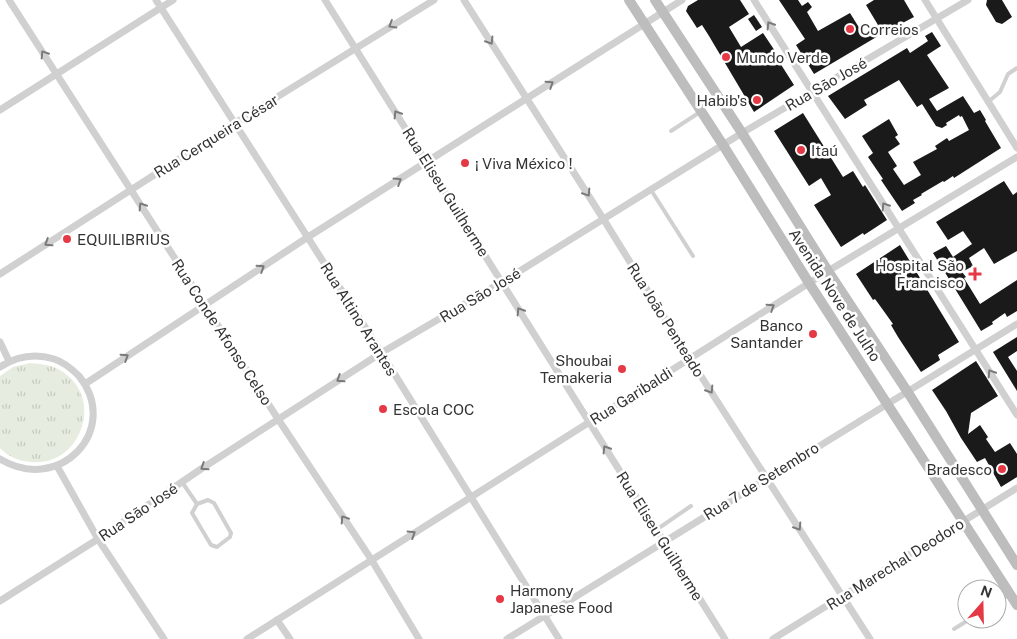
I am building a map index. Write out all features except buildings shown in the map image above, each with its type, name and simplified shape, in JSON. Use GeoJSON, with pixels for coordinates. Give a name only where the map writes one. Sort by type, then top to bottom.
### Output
{"type":"FeatureCollection","features":[{"type":"Feature","properties":{"kind":"main road","name":"Avenida Nove de Julho"},"geometry":{"type":"LineString","coordinates":[[629,0],[1017,605]]}},
{"type":"Feature","properties":{"kind":"main road","name":"Avenida Nove de Julho"},"geometry":{"type":"LineString","coordinates":[[656,0],[1017,565]]}},
{"type":"Feature","properties":{"kind":"street","name":"Rua Conde Afonso Celso"},"geometry":{"type":"LineString","coordinates":[[9,0],[419,639]]}},
{"type":"Feature","properties":{"kind":"street","name":"Rua Altino Arantes"},"geometry":{"type":"LineString","coordinates":[[156,0],[382,353],[559,639]]}},
{"type":"Feature","properties":{"kind":"street"},"geometry":{"type":"LineString","coordinates":[[0,110],[173,0]]}},
{"type":"Feature","properties":{"kind":"street","name":"Rua Eliseu Guilherme"},"geometry":{"type":"LineString","coordinates":[[325,0],[725,639]]}},
{"type":"Feature","properties":{"kind":"street","name":"Rua Cerqueira César"},"geometry":{"type":"LineString","coordinates":[[0,274],[235,123],[434,0]]}},
{"type":"Feature","properties":{"kind":"street","name":"Rua João Penteado"},"geometry":{"type":"LineString","coordinates":[[464,0],[690,359],[870,639]]}},
{"type":"Feature","properties":{"kind":"street"},"geometry":{"type":"LineString","coordinates":[[85,384],[308,237],[428,163],[682,0]]}},
{"type":"Feature","properties":{"kind":"street"},"geometry":{"type":"LineString","coordinates":[[754,0],[1017,414]]}},
{"type":"Feature","properties":{"kind":"street"},"geometry":{"type":"LineString","coordinates":[[925,0],[1017,148]]}},
{"type":"Feature","properties":{"kind":"street","name":"Rua São José"},"geometry":{"type":"LineString","coordinates":[[0,602],[278,419],[382,353],[604,220],[723,144],[968,0]]}},
{"type":"Feature","properties":{"kind":"street","name":"Rua Garibaldi"},"geometry":{"type":"LineString","coordinates":[[247,639],[828,270],[1017,157]]}},
{"type":"Feature","properties":{"kind":"street","name":"Rua 7 de Setembro"},"geometry":{"type":"LineString","coordinates":[[507,639],[1017,324]]}},
{"type":"Feature","properties":{"kind":"street"},"geometry":{"type":"LineString","coordinates":[[0,342],[9,361]]}},
{"type":"Feature","properties":{"kind":"street"},"geometry":{"type":"LineString","coordinates":[[0,367],[9,361],[26,356],[43,356],[60,361],[74,370],[85,384],[92,407],[90,431],[82,446],[71,458],[57,466],[38,471],[18,468],[0,459]]}},
{"type":"Feature","properties":{"kind":"street"},"geometry":{"type":"LineString","coordinates":[[57,466],[98,539],[164,639]]}},
{"type":"Feature","properties":{"kind":"street","name":"Rua Marechal Deodoro"},"geometry":{"type":"LineString","coordinates":[[773,639],[1017,488]]}},
{"type":"Feature","properties":{"kind":"street"},"geometry":{"type":"LineString","coordinates":[[278,620],[290,639]]}},
{"type":"Feature","properties":{"kind":"lane"},"geometry":{"type":"LineString","coordinates":[[988,102],[1000,92],[1008,74],[1017,68]]}},
{"type":"Feature","properties":{"kind":"lane"},"geometry":{"type":"LineString","coordinates":[[671,131],[701,111]]}},
{"type":"Feature","properties":{"kind":"lane"},"geometry":{"type":"LineString","coordinates":[[651,190],[693,256]]}},
{"type":"Feature","properties":{"kind":"lane"},"geometry":{"type":"LineString","coordinates":[[182,482],[197,504]]}},
{"type":"Feature","properties":{"kind":"lane"},"geometry":{"type":"LineString","coordinates":[[211,500],[231,533],[230,537],[217,547],[212,546],[193,516],[192,510],[197,504],[211,500]]}},
{"type":"Feature","properties":{"kind":"lane"},"geometry":{"type":"LineString","coordinates":[[656,530],[691,506]]}},
{"type":"Feature","properties":{"kind":"green space"},"geometry":{"type":"Polygon","coordinates":[[[30,363],[51,366],[63,372],[76,384],[83,399],[84,414],[81,429],[74,443],[63,454],[48,461],[22,461],[10,456],[0,448],[0,376],[13,367],[30,363]]]}},
{"type":"Feature","properties":{"kind":"place","name":"Correios"},"geometry":{"type":"Point","coordinates":[850,29]}},
{"type":"Feature","properties":{"kind":"place","name":"Mundo Verde"},"geometry":{"type":"Point","coordinates":[726,57]}},
{"type":"Feature","properties":{"kind":"place","name":"Habib's"},"geometry":{"type":"Point","coordinates":[757,100]}},
{"type":"Feature","properties":{"kind":"place","name":"Itaú"},"geometry":{"type":"Point","coordinates":[801,150]}},
{"type":"Feature","properties":{"kind":"place","name":"¡ Viva México !"},"geometry":{"type":"Point","coordinates":[465,163]}},
{"type":"Feature","properties":{"kind":"place","name":"EQUILIBRIUS"},"geometry":{"type":"Point","coordinates":[67,239]}},
{"type":"Feature","properties":{"kind":"place","name":"Hospital São Francisco"},"geometry":{"type":"Point","coordinates":[975,274]}},
{"type":"Feature","properties":{"kind":"place","name":"Banco Santander"},"geometry":{"type":"Point","coordinates":[813,334]}},
{"type":"Feature","properties":{"kind":"place","name":"Shoubai Temakeria"},"geometry":{"type":"Point","coordinates":[622,369]}},
{"type":"Feature","properties":{"kind":"place","name":"Escola COC"},"geometry":{"type":"Point","coordinates":[383,409]}},
{"type":"Feature","properties":{"kind":"place","name":"Bradesco"},"geometry":{"type":"Point","coordinates":[1002,469]}},
{"type":"Feature","properties":{"kind":"place","name":"Harmony Japanese Food"},"geometry":{"type":"Point","coordinates":[500,599]}}]}
